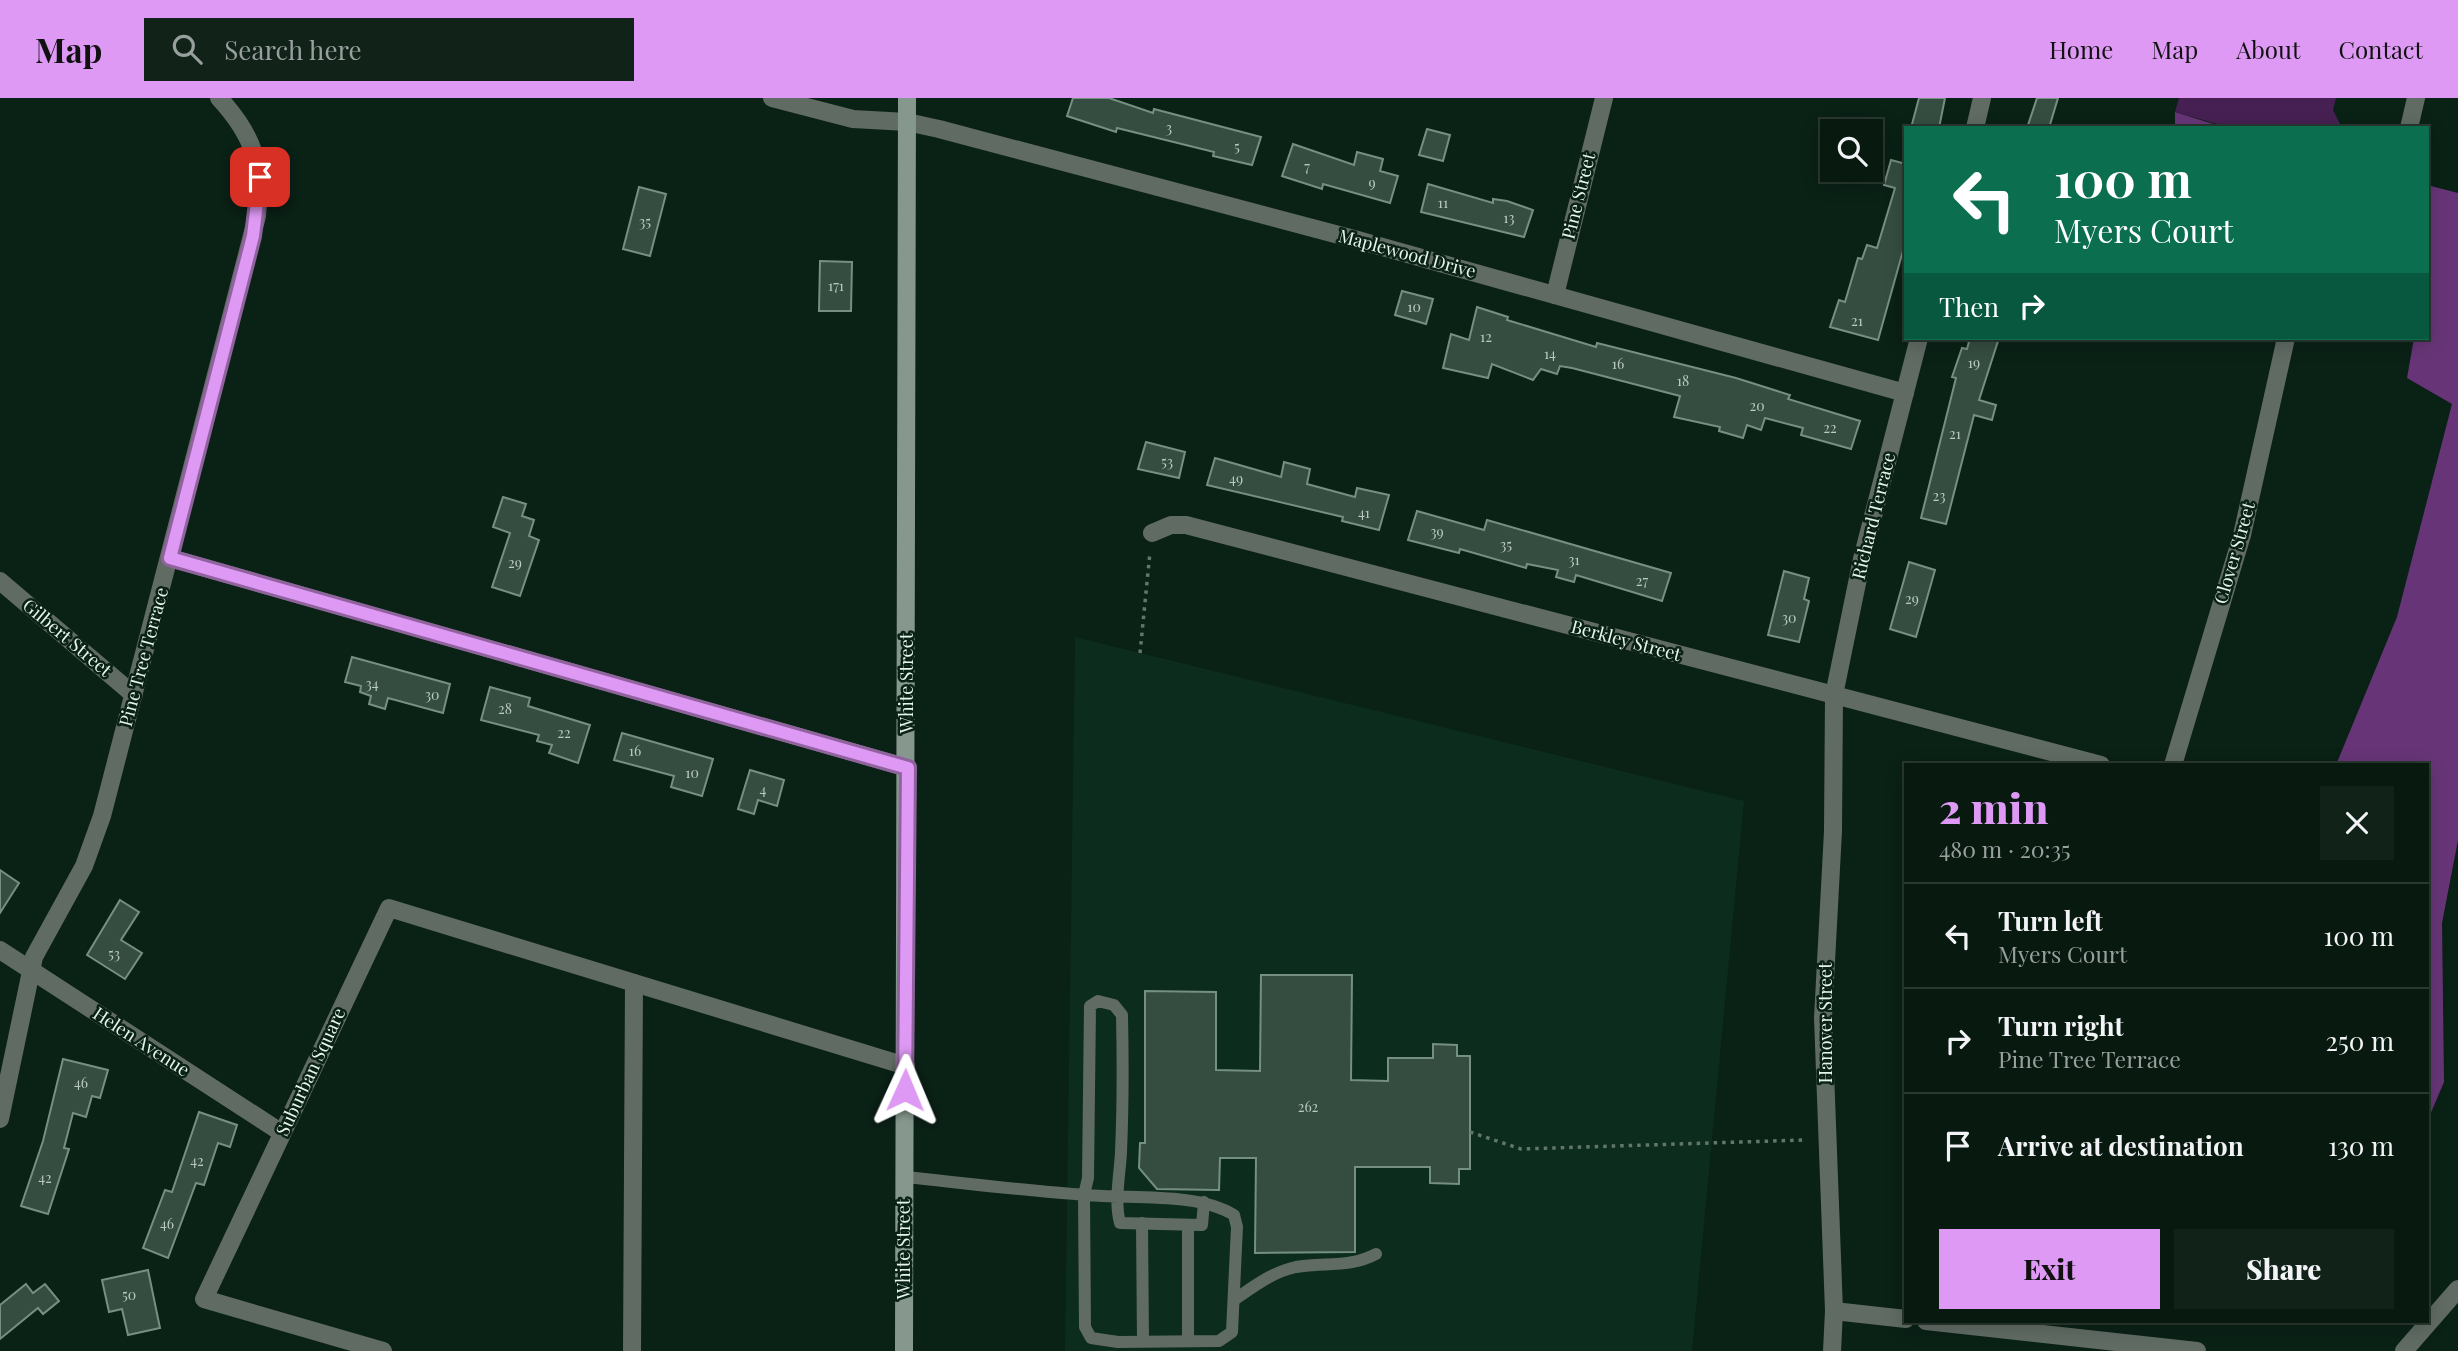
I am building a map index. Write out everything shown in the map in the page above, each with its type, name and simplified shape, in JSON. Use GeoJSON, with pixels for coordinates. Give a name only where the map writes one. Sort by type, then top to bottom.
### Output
{"type":"FeatureCollection","features":[{"type":"Feature","properties":{"kind":"street","name":"Pine Tree Terrace"},"geometry":{"type":"LineString","coordinates":[[0,1119],[30,969],[38,945],[91,850],[170,558],[257,216],[260,177],[257,159],[241,125],[219,98]]}},
{"type":"Feature","properties":{"kind":"street","name":"Maplewood Drive"},"geometry":{"type":"LineString","coordinates":[[772,98],[853,119],[907,122],[1555,295],[1905,393]]}},
{"type":"Feature","properties":{"kind":"street","name":"White Street"},"geometry":{"type":"LineString","coordinates":[[904,1351],[908,768],[907,98]]}},
{"type":"Feature","properties":{"kind":"street","name":"Pine Street"},"geometry":{"type":"LineString","coordinates":[[1555,295],[1604,98]]}},
{"type":"Feature","properties":{"kind":"street"},"geometry":{"type":"LineString","coordinates":[[1975,126],[1982,98]]}},
{"type":"Feature","properties":{"kind":"street"},"geometry":{"type":"LineString","coordinates":[[2409,126],[2416,98]]}},
{"type":"Feature","properties":{"kind":"street","name":"Richard Terrace"},"geometry":{"type":"LineString","coordinates":[[1834,695],[1862,559],[1918,340]]}},
{"type":"Feature","properties":{"kind":"street","name":"Clover Street"},"geometry":{"type":"LineString","coordinates":[[2174,763],[2242,535],[2286,340]]}},
{"type":"Feature","properties":{"kind":"street","name":"Berkley Street"},"geometry":{"type":"LineString","coordinates":[[1152,533],[1171,525],[1186,525],[2093,763]]}},
{"type":"Feature","properties":{"kind":"street"},"geometry":{"type":"LineString","coordinates":[[170,558],[908,768]]}},
{"type":"Feature","properties":{"kind":"street","name":"Gilbert Street"},"geometry":{"type":"LineString","coordinates":[[0,581],[134,695]]}},
{"type":"Feature","properties":{"kind":"street","name":"Hanover Street"},"geometry":{"type":"LineString","coordinates":[[1832,1351],[1834,1311],[1823,1018],[1833,831],[1834,695]]}},
{"type":"Feature","properties":{"kind":"street","name":"Suburban Square"},"geometry":{"type":"LineString","coordinates":[[383,1351],[204,1299],[389,908],[906,1066]]}},
{"type":"Feature","properties":{"kind":"street","name":"Helen Avenue"},"geometry":{"type":"LineString","coordinates":[[0,950],[282,1133]]}},
{"type":"Feature","properties":{"kind":"street"},"geometry":{"type":"LineString","coordinates":[[632,1351],[634,983]]}},
{"type":"Feature","properties":{"kind":"street"},"geometry":{"type":"LineString","coordinates":[[2429,1322],[2458,1289]]}},
{"type":"Feature","properties":{"kind":"street"},"geometry":{"type":"LineString","coordinates":[[1834,1311],[1904,1319]]}},
{"type":"Feature","properties":{"kind":"street"},"geometry":{"type":"LineString","coordinates":[[1944,1323],[2197,1351]]}},
{"type":"Feature","properties":{"kind":"street"},"geometry":{"type":"LineString","coordinates":[[2404,1351],[2428,1323]]}},
{"type":"Feature","properties":{"kind":"lane"},"geometry":{"type":"LineString","coordinates":[[905,1177],[1084,1195],[1119,1197],[1204,1202],[1234,1215],[1237,1227],[1232,1332],[1219,1341],[1143,1341],[1091,1338],[1085,1327],[1084,1195],[1088,1178],[1090,1006],[1098,1001],[1114,1005],[1122,1015],[1119,1197],[1120,1223],[1202,1225],[1204,1202]]}},
{"type":"Feature","properties":{"kind":"lane"},"geometry":{"type":"LineString","coordinates":[[1142,1223],[1143,1341]]}},
{"type":"Feature","properties":{"kind":"lane"},"geometry":{"type":"LineString","coordinates":[[1188,1225],[1188,1341]]}},
{"type":"Feature","properties":{"kind":"lane"},"geometry":{"type":"LineString","coordinates":[[1234,1300],[1277,1272],[1297,1267],[1359,1263],[1376,1254]]}},
{"type":"Feature","properties":{"kind":"path"},"geometry":{"type":"LineString","coordinates":[[1140,653],[1152,533]]}},
{"type":"Feature","properties":{"kind":"path"},"geometry":{"type":"LineString","coordinates":[[1470,1132],[1521,1149],[1804,1140]]}},
{"type":"Feature","properties":{"kind":"shaded area"},"geometry":{"type":"Polygon","coordinates":[[[2179,98],[2336,98],[2333,110],[2341,126],[2224,126],[2175,112],[2179,98]]]}},
{"type":"Feature","properties":{"kind":"shaded area"},"geometry":{"type":"Polygon","coordinates":[[[2175,112],[2220,126],[2175,126],[2175,112]]]}},
{"type":"Feature","properties":{"kind":"shaded area"},"geometry":{"type":"Polygon","coordinates":[[[2429,186],[2458,193],[2458,840],[2442,923],[2444,1082],[2429,1117],[2429,763],[2337,763],[2397,617],[2452,404],[2407,378],[2414,340],[2429,340],[2429,186]]]}},
{"type":"Feature","properties":{"kind":"shaded area"},"geometry":{"type":"Polygon","coordinates":[[[1075,637],[1744,801],[1692,1351],[1065,1351],[1075,637]]]}},
{"type":"Feature","properties":{"kind":"building"},"geometry":{"type":"Polygon","coordinates":[[[1073,98],[1109,98],[1153,113],[1154,109],[1261,137],[1252,165],[1213,156],[1214,152],[1117,128],[1116,132],[1067,116],[1073,98]]]}},
{"type":"Feature","properties":{"kind":"building"},"geometry":{"type":"Polygon","coordinates":[[[1919,98],[1945,98],[1939,126],[1912,126],[1919,98]]]}},
{"type":"Feature","properties":{"kind":"building"},"geometry":{"type":"Polygon","coordinates":[[[2037,98],[2058,98],[2050,126],[2028,126],[2037,98]]]}},
{"type":"Feature","properties":{"kind":"building"},"geometry":{"type":"Polygon","coordinates":[[[1427,129],[1450,135],[1443,161],[1419,155],[1427,129]]]}},
{"type":"Feature","properties":{"kind":"building"},"geometry":{"type":"Polygon","coordinates":[[[1293,144],[1354,165],[1357,152],[1383,159],[1380,171],[1398,176],[1390,203],[1323,184],[1322,189],[1282,176],[1293,144]]]}},
{"type":"Feature","properties":{"kind":"building"},"geometry":{"type":"Polygon","coordinates":[[[1891,160],[1904,163],[1904,247],[1878,340],[1830,327],[1839,300],[1845,302],[1858,258],[1862,259],[1867,245],[1877,248],[1895,188],[1884,185],[1891,160]]]}},
{"type":"Feature","properties":{"kind":"building"},"geometry":{"type":"Polygon","coordinates":[[[1428,184],[1493,203],[1493,199],[1507,201],[1533,210],[1524,237],[1421,212],[1428,184]]]}},
{"type":"Feature","properties":{"kind":"building"},"geometry":{"type":"Polygon","coordinates":[[[639,187],[666,194],[650,256],[623,249],[639,187]]]}},
{"type":"Feature","properties":{"kind":"building"},"geometry":{"type":"Polygon","coordinates":[[[820,261],[852,262],[851,311],[819,311],[820,261]]]}},
{"type":"Feature","properties":{"kind":"building"},"geometry":{"type":"Polygon","coordinates":[[[1402,291],[1433,299],[1426,324],[1395,315],[1402,291]]]}},
{"type":"Feature","properties":{"kind":"building"},"geometry":{"type":"Polygon","coordinates":[[[1477,307],[1508,317],[1507,320],[1596,347],[1597,343],[1736,378],[1790,395],[1788,399],[1860,421],[1851,449],[1801,435],[1803,428],[1765,418],[1761,430],[1747,425],[1743,438],[1719,431],[1720,427],[1674,417],[1680,396],[1572,368],[1560,366],[1557,374],[1541,369],[1533,380],[1492,364],[1488,378],[1443,368],[1451,334],[1469,340],[1477,307]]]}},
{"type":"Feature","properties":{"kind":"building"},"geometry":{"type":"Polygon","coordinates":[[[1969,340],[1998,340],[1979,400],[1996,405],[1992,420],[1974,415],[1946,524],[1921,518],[1956,378],[1952,377],[1962,348],[1967,349],[1969,340]]]}},
{"type":"Feature","properties":{"kind":"building"},"geometry":{"type":"Polygon","coordinates":[[[1146,442],[1185,452],[1179,478],[1138,469],[1146,442]]]}},
{"type":"Feature","properties":{"kind":"building"},"geometry":{"type":"Polygon","coordinates":[[[1215,458],[1281,477],[1284,462],[1310,469],[1307,484],[1355,497],[1357,488],[1389,495],[1379,530],[1342,521],[1343,517],[1207,485],[1215,458]]]}},
{"type":"Feature","properties":{"kind":"building"},"geometry":{"type":"Polygon","coordinates":[[[503,497],[526,504],[522,516],[534,520],[529,536],[539,540],[520,596],[492,587],[510,533],[493,527],[503,497]]]}},
{"type":"Feature","properties":{"kind":"building"},"geometry":{"type":"Polygon","coordinates":[[[1417,511],[1484,530],[1487,520],[1671,573],[1662,601],[1576,575],[1574,582],[1556,577],[1558,570],[1527,564],[1526,568],[1460,549],[1459,553],[1408,540],[1417,511]]]}},
{"type":"Feature","properties":{"kind":"building"},"geometry":{"type":"Polygon","coordinates":[[[1909,562],[1935,570],[1916,637],[1890,629],[1909,562]]]}},
{"type":"Feature","properties":{"kind":"building"},"geometry":{"type":"Polygon","coordinates":[[[1784,571],[1809,578],[1804,599],[1809,601],[1799,642],[1768,635],[1784,571]]]}},
{"type":"Feature","properties":{"kind":"building"},"geometry":{"type":"Polygon","coordinates":[[[352,657],[450,684],[443,713],[388,698],[385,709],[369,704],[371,696],[360,692],[361,686],[345,682],[352,657]]]}},
{"type":"Feature","properties":{"kind":"building"},"geometry":{"type":"Polygon","coordinates":[[[490,687],[530,698],[528,706],[590,725],[578,763],[549,753],[552,745],[537,741],[539,735],[481,720],[490,687]]]}},
{"type":"Feature","properties":{"kind":"building"},"geometry":{"type":"Polygon","coordinates":[[[622,733],[713,759],[702,796],[671,787],[674,776],[614,760],[622,733]]]}},
{"type":"Feature","properties":{"kind":"building"},"geometry":{"type":"Polygon","coordinates":[[[750,770],[784,780],[777,806],[758,800],[754,814],[738,809],[750,770]]]}},
{"type":"Feature","properties":{"kind":"building"},"geometry":{"type":"Polygon","coordinates":[[[0,870],[19,883],[0,913],[0,870]]]}},
{"type":"Feature","properties":{"kind":"building"},"geometry":{"type":"Polygon","coordinates":[[[120,900],[139,912],[121,940],[142,953],[125,979],[87,955],[120,900]]]}},
{"type":"Feature","properties":{"kind":"building"},"geometry":{"type":"Polygon","coordinates":[[[1261,975],[1352,975],[1351,1080],[1388,1081],[1388,1058],[1433,1058],[1433,1044],[1457,1045],[1457,1056],[1470,1056],[1470,1169],[1459,1169],[1459,1184],[1430,1183],[1430,1167],[1355,1167],[1355,1252],[1255,1253],[1256,1158],[1220,1158],[1219,1190],[1157,1189],[1139,1168],[1140,1143],[1145,1143],[1145,991],[1216,992],[1216,1070],[1260,1071],[1261,975]]]}},
{"type":"Feature","properties":{"kind":"building"},"geometry":{"type":"Polygon","coordinates":[[[63,1059],[108,1070],[100,1098],[92,1096],[86,1117],[73,1113],[64,1148],[69,1149],[48,1214],[21,1206],[43,1141],[63,1059]]]}},
{"type":"Feature","properties":{"kind":"building"},"geometry":{"type":"Polygon","coordinates":[[[199,1112],[237,1125],[230,1147],[218,1143],[204,1185],[196,1183],[168,1258],[143,1248],[165,1190],[172,1192],[199,1112]]]}},
{"type":"Feature","properties":{"kind":"building"},"geometry":{"type":"Polygon","coordinates":[[[148,1270],[160,1328],[128,1335],[122,1309],[109,1312],[102,1280],[148,1270]]]}},
{"type":"Feature","properties":{"kind":"building"},"geometry":{"type":"Polygon","coordinates":[[[26,1284],[33,1293],[45,1284],[59,1301],[43,1314],[38,1308],[0,1339],[0,1305],[26,1284]]]}},
{"type":"Feature","properties":{"kind":"route"},"geometry":{"type":"LineString","coordinates":[[260,177],[260,196],[253,236],[170,558],[908,768],[905,1090]]}}]}
